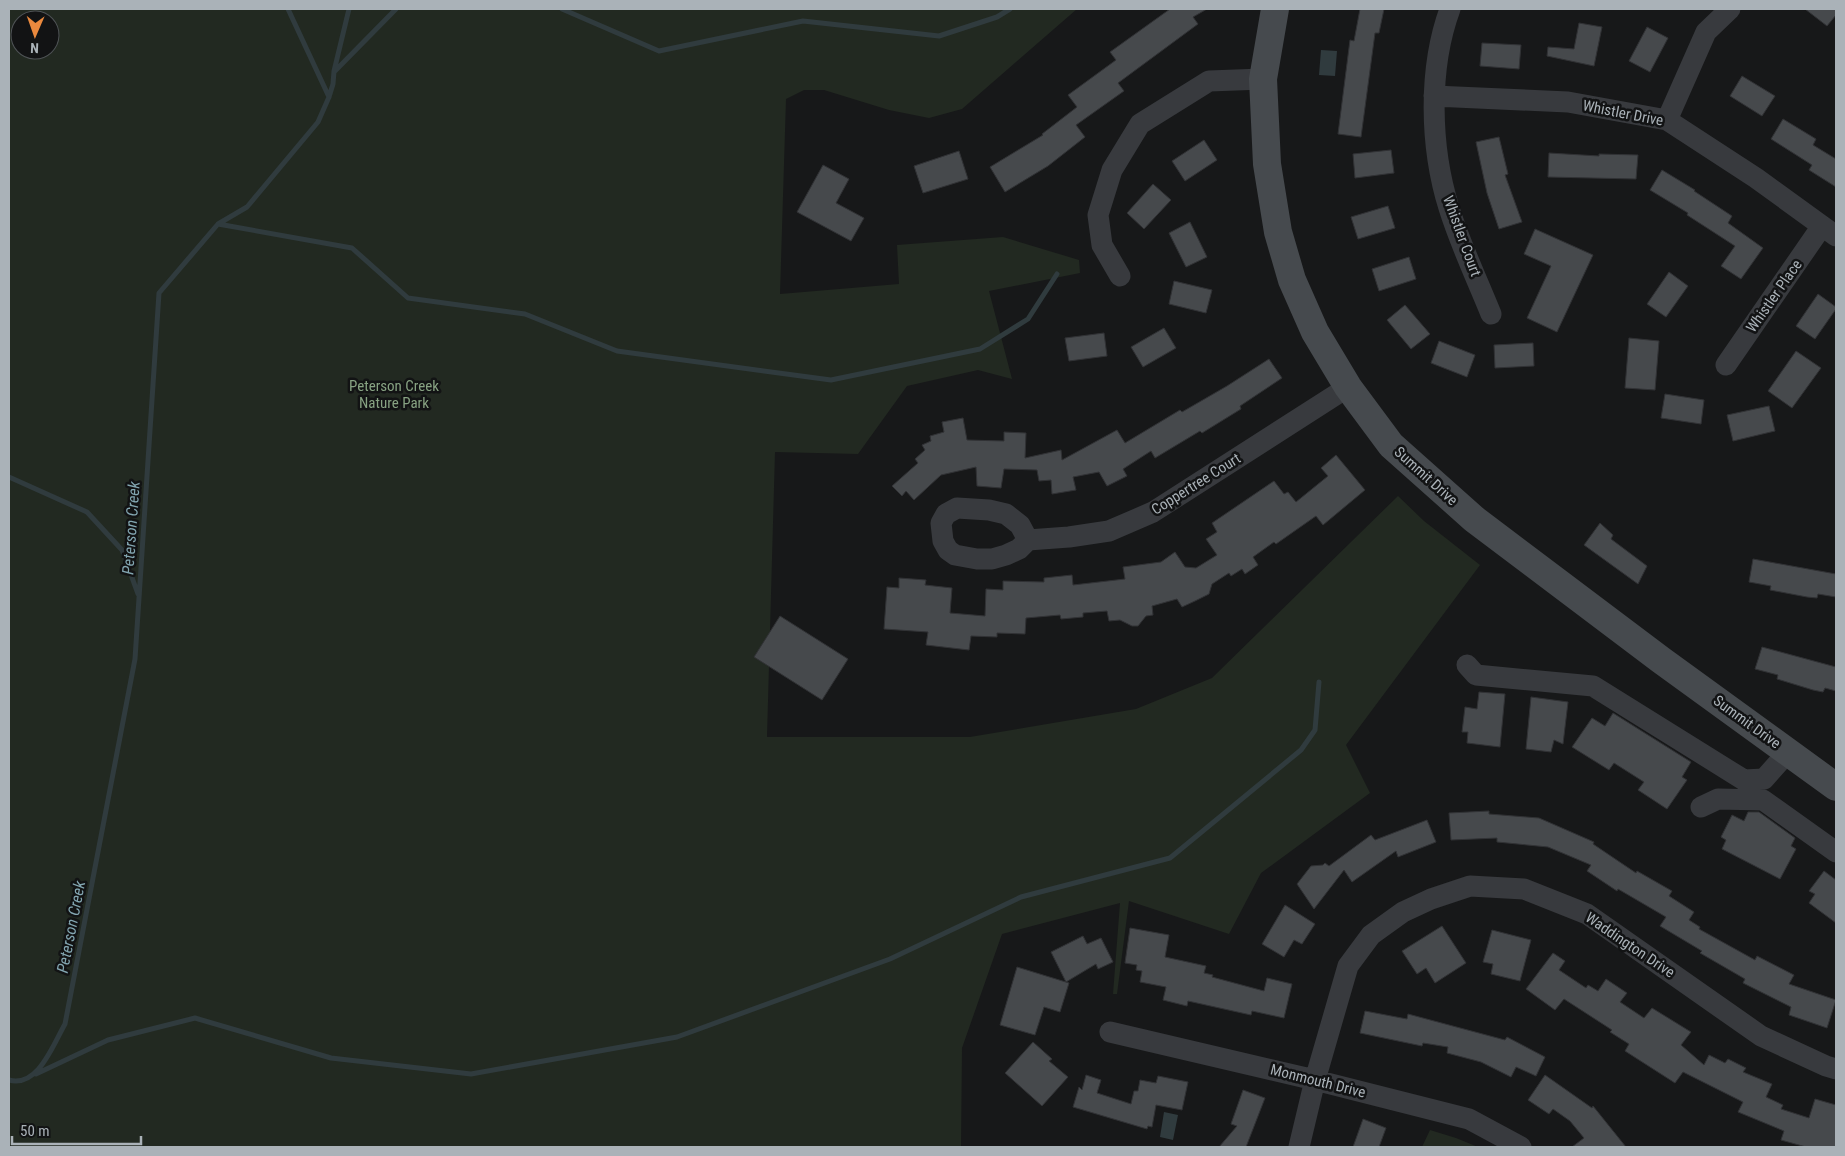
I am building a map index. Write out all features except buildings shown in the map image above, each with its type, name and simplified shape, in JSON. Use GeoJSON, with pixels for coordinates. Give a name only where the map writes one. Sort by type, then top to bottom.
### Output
{"type":"FeatureCollection","features":[{"type":"Feature","properties":{"kind":"main road","name":"Summit Drive"},"geometry":{"type":"LineString","coordinates":[[1275,9],[1263,79],[1267,164],[1278,232],[1292,280],[1315,332],[1348,387],[1391,445],[1474,518],[1661,660],[1836,787]]}},
{"type":"Feature","properties":{"kind":"street","name":"Whistler Court"},"geometry":{"type":"LineString","coordinates":[[1450,9],[1443,26],[1434,96],[1436,152],[1449,208],[1491,314]]}},
{"type":"Feature","properties":{"kind":"street"},"geometry":{"type":"LineString","coordinates":[[1668,120],[1706,32],[1730,9]]}},
{"type":"Feature","properties":{"kind":"street"},"geometry":{"type":"LineString","coordinates":[[1120,276],[1102,246],[1098,215],[1112,170],[1140,124],[1209,80],[1263,79]]}},
{"type":"Feature","properties":{"kind":"street","name":"Whistler Drive"},"geometry":{"type":"LineString","coordinates":[[1434,96],[1568,102],[1668,120],[1756,178],[1829,231]]}},
{"type":"Feature","properties":{"kind":"street","name":"Whistler Place"},"geometry":{"type":"LineString","coordinates":[[1726,365],[1829,231]]}},
{"type":"Feature","properties":{"kind":"street","name":"Coppertree Court"},"geometry":{"type":"LineString","coordinates":[[1028,540],[1069,537],[1109,531],[1153,512],[1348,387]]}},
{"type":"Feature","properties":{"kind":"street"},"geometry":{"type":"LineString","coordinates":[[1467,665],[1476,675],[1593,686],[1744,780],[1764,779],[1788,752]]}},
{"type":"Feature","properties":{"kind":"street"},"geometry":{"type":"LineString","coordinates":[[1701,807],[1718,798],[1763,800],[1836,852]]}},
{"type":"Feature","properties":{"kind":"street","name":"Waddington Drive"},"geometry":{"type":"LineString","coordinates":[[1299,1147],[1315,1080],[1348,966],[1371,935],[1403,912],[1431,899],[1470,886],[1524,889],[1587,914],[1761,1036],[1836,1069]]}},
{"type":"Feature","properties":{"kind":"street","name":"Monmouth Drive"},"geometry":{"type":"LineString","coordinates":[[1110,1032],[1470,1119],[1521,1147]]}},
{"type":"Feature","properties":{"kind":"green space","name":"Peterson Creek Nature Park"},"geometry":{"type":"Polygon","coordinates":[[[9,9],[1077,9],[962,109],[929,118],[889,110],[824,90],[804,90],[786,99],[780,294],[899,284],[897,245],[1003,237],[1079,260],[1080,273],[989,291],[1012,379],[978,370],[907,386],[858,454],[775,452],[767,737],[970,737],[1136,709],[1212,678],[1398,496],[1424,521],[1480,565],[1346,745],[1370,793],[1261,873],[1229,934],[1129,901],[1117,994],[1113,994],[1120,903],[1002,934],[962,1048],[961,1147],[9,1147],[9,9]]]}},
{"type":"Feature","properties":{"kind":"green space"},"geometry":{"type":"Polygon","coordinates":[[[1430,1130],[1456,1138],[1478,1147],[1422,1147],[1430,1130]]]}},
{"type":"Feature","properties":{"kind":"shaded area"},"geometry":{"type":"Polygon","coordinates":[[[1321,50],[1337,51],[1335,76],[1319,75],[1321,50]]]}},
{"type":"Feature","properties":{"kind":"shaded area"},"geometry":{"type":"Polygon","coordinates":[[[1164,1112],[1178,1115],[1173,1140],[1160,1137],[1164,1112]]]}},
{"type":"Feature","properties":{"kind":"waterway"},"geometry":{"type":"LineString","coordinates":[[288,9],[329,97]]}},
{"type":"Feature","properties":{"kind":"waterway","name":"Peterson Creek"},"geometry":{"type":"LineString","coordinates":[[9,1080],[19,1081],[28,1078],[36,1071],[50,1053],[65,1024],[135,659],[159,293],[218,224],[247,207],[318,122],[333,84],[334,71],[349,9]]}},
{"type":"Feature","properties":{"kind":"waterway"},"geometry":{"type":"LineString","coordinates":[[335,71],[396,9]]}},
{"type":"Feature","properties":{"kind":"waterway"},"geometry":{"type":"LineString","coordinates":[[562,9],[659,51],[803,21],[939,36],[997,17],[1010,9]]}},
{"type":"Feature","properties":{"kind":"waterway"},"geometry":{"type":"LineString","coordinates":[[218,224],[352,248],[408,298],[525,314],[617,351],[831,380],[980,349],[1028,319],[1057,274]]}},
{"type":"Feature","properties":{"kind":"waterway"},"geometry":{"type":"LineString","coordinates":[[9,477],[87,512],[122,550],[138,594]]}},
{"type":"Feature","properties":{"kind":"waterway"},"geometry":{"type":"LineString","coordinates":[[36,1074],[108,1040],[195,1018],[331,1058],[471,1074],[677,1037],[890,959],[1021,897],[1170,858],[1301,750],[1315,730],[1319,682]]}}]}
